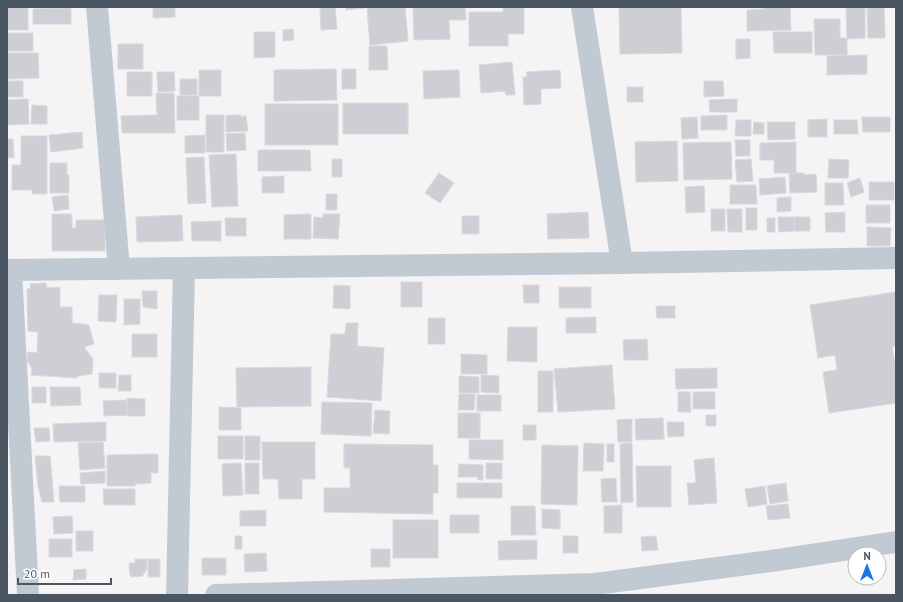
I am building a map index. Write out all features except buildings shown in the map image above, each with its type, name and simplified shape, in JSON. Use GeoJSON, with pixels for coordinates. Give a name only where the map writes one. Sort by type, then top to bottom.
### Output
{"type":"FeatureCollection","features":[{"type":"Feature","properties":{"kind":"street"},"geometry":{"type":"LineString","coordinates":[[97,7],[119,269]]}},
{"type":"Feature","properties":{"kind":"street"},"geometry":{"type":"LineString","coordinates":[[582,7],[622,263]]}},
{"type":"Feature","properties":{"kind":"street"},"geometry":{"type":"LineString","coordinates":[[28,595],[9,270],[622,263],[896,258]]}},
{"type":"Feature","properties":{"kind":"street"},"geometry":{"type":"LineString","coordinates":[[177,595],[184,268]]}},
{"type":"Feature","properties":{"kind":"street"},"geometry":{"type":"LineString","coordinates":[[216,595],[341,593],[509,586],[596,590],[896,542]]}}]}
